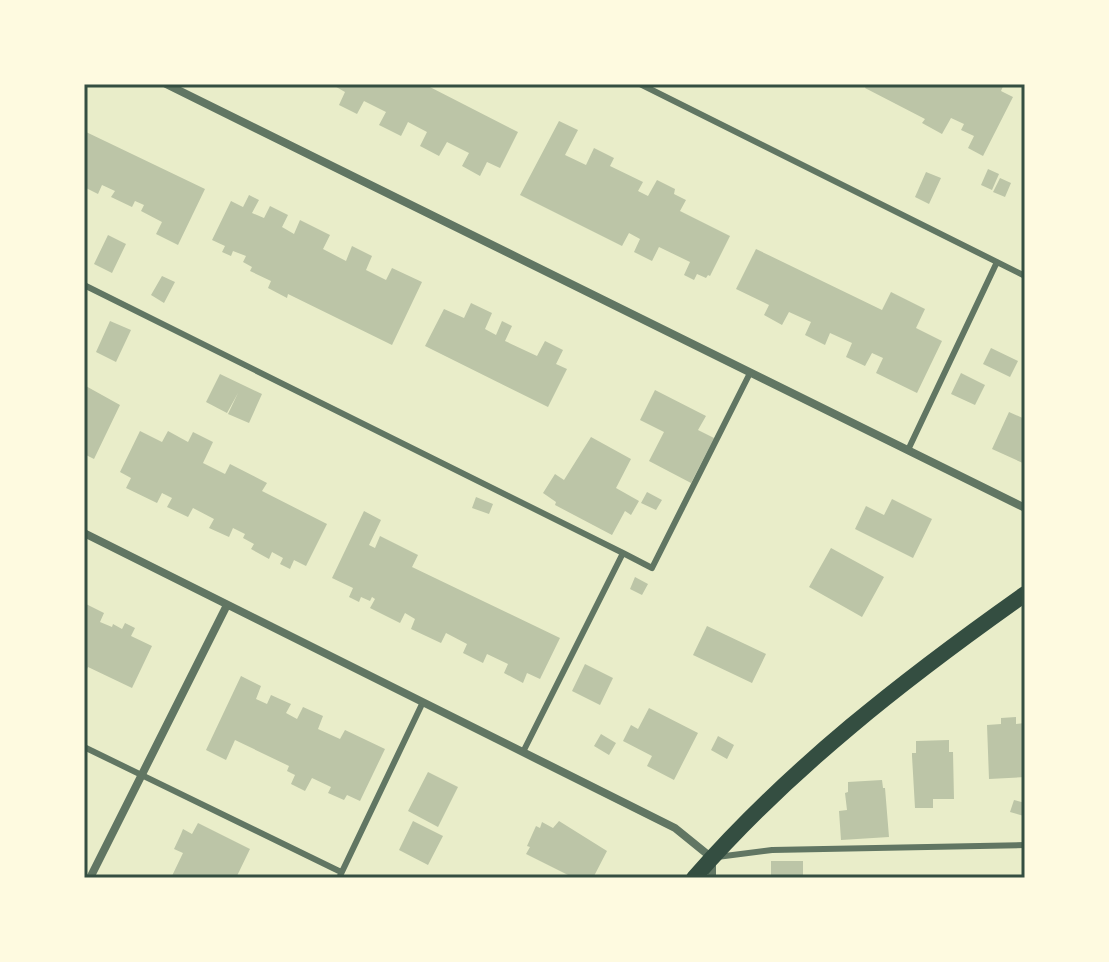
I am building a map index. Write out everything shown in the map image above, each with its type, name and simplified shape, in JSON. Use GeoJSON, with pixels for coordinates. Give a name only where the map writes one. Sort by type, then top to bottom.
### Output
{"type":"FeatureCollection","features":[{"type":"Feature","properties":{"kind":"main road"},"geometry":{"type":"LineString","coordinates":[[694,878],[784,784],[884,697],[1025,594]]}},
{"type":"Feature","properties":{"kind":"street"},"geometry":{"type":"LineString","coordinates":[[166,84],[1025,508]]}},
{"type":"Feature","properties":{"kind":"street"},"geometry":{"type":"LineString","coordinates":[[84,533],[675,828],[712,858],[712,878]]}},
{"type":"Feature","properties":{"kind":"street"},"geometry":{"type":"LineString","coordinates":[[90,878],[227,605]]}},
{"type":"Feature","properties":{"kind":"street"},"geometry":{"type":"LineString","coordinates":[[1006,607],[1025,607]]}},
{"type":"Feature","properties":{"kind":"lane"},"geometry":{"type":"LineString","coordinates":[[640,84],[1025,276]]}},
{"type":"Feature","properties":{"kind":"lane"},"geometry":{"type":"LineString","coordinates":[[908,450],[997,262]]}},
{"type":"Feature","properties":{"kind":"lane"},"geometry":{"type":"LineString","coordinates":[[84,285],[652,568],[750,373]]}},
{"type":"Feature","properties":{"kind":"lane"},"geometry":{"type":"LineString","coordinates":[[523,752],[623,553]]}},
{"type":"Feature","properties":{"kind":"lane"},"geometry":{"type":"LineString","coordinates":[[84,747],[340,875],[423,702]]}},
{"type":"Feature","properties":{"kind":"lane"},"geometry":{"type":"LineString","coordinates":[[712,858],[772,850],[1025,845]]}},
{"type":"Feature","properties":{"kind":"building"},"geometry":{"type":"Polygon","coordinates":[[[331,84],[424,84],[518,132],[500,168],[487,162],[480,176],[462,166],[469,153],[447,142],[439,156],[420,146],[427,132],[408,122],[401,136],[379,125],[386,112],[364,101],[357,114],[339,105],[345,92],[331,84]]]}},
{"type":"Feature","properties":{"kind":"building"},"geometry":{"type":"Polygon","coordinates":[[[867,84],[1004,84],[1001,91],[1013,97],[983,156],[968,148],[974,136],[961,130],[964,124],[951,118],[942,134],[922,123],[925,119],[865,88],[867,84]]]}},
{"type":"Feature","properties":{"kind":"building"},"geometry":{"type":"Polygon","coordinates":[[[559,121],[578,130],[565,155],[586,165],[594,148],[614,158],[610,166],[643,182],[638,191],[648,196],[657,180],[675,189],[674,194],[686,200],[680,211],[730,236],[710,276],[706,278],[697,274],[694,280],[684,275],[690,262],[659,247],[652,261],[634,252],[640,239],[629,233],[622,246],[520,195],[559,121]]]}},
{"type":"Feature","properties":{"kind":"building"},"geometry":{"type":"Polygon","coordinates":[[[84,131],[205,189],[178,245],[156,234],[162,222],[141,211],[144,205],[135,201],[132,207],[111,197],[115,191],[102,185],[98,194],[84,187],[84,131]]]}},
{"type":"Feature","properties":{"kind":"building"},"geometry":{"type":"Polygon","coordinates":[[[988,169],[999,174],[992,190],[981,185],[988,169]]]}},
{"type":"Feature","properties":{"kind":"building"},"geometry":{"type":"Polygon","coordinates":[[[926,172],[941,178],[929,204],[915,197],[926,172]]]}},
{"type":"Feature","properties":{"kind":"building"},"geometry":{"type":"Polygon","coordinates":[[[1000,178],[1011,183],[1005,197],[993,192],[1000,178]]]}},
{"type":"Feature","properties":{"kind":"building"},"geometry":{"type":"Polygon","coordinates":[[[249,195],[259,200],[252,213],[264,218],[270,206],[288,215],[282,227],[294,234],[300,220],[330,235],[323,249],[346,261],[352,246],[372,256],[366,270],[386,280],[392,268],[422,282],[392,345],[288,294],[287,298],[268,288],[271,281],[250,271],[252,267],[243,262],[246,256],[233,251],[231,256],[222,252],[225,246],[212,240],[231,201],[243,207],[249,195]]]}},
{"type":"Feature","properties":{"kind":"building"},"geometry":{"type":"Polygon","coordinates":[[[108,235],[126,244],[112,273],[94,264],[108,235]]]}},
{"type":"Feature","properties":{"kind":"building"},"geometry":{"type":"Polygon","coordinates":[[[756,249],[882,310],[891,292],[925,309],[916,328],[942,341],[917,393],[876,373],[883,358],[872,353],[865,366],[846,357],[852,343],[830,333],[825,345],[805,335],[811,322],[789,312],[782,325],[764,315],[769,305],[736,289],[756,249]]]}},
{"type":"Feature","properties":{"kind":"building"},"geometry":{"type":"Polygon","coordinates":[[[162,276],[175,282],[164,303],[151,295],[162,276]]]}},
{"type":"Feature","properties":{"kind":"building"},"geometry":{"type":"Polygon","coordinates":[[[471,303],[492,313],[485,329],[496,335],[502,321],[512,326],[505,341],[537,356],[545,341],[563,350],[556,364],[567,369],[548,407],[425,346],[444,309],[464,318],[471,303]]]}},
{"type":"Feature","properties":{"kind":"building"},"geometry":{"type":"Polygon","coordinates":[[[110,321],[131,330],[116,362],[96,352],[110,321]]]}},
{"type":"Feature","properties":{"kind":"building"},"geometry":{"type":"Polygon","coordinates":[[[991,348],[1018,361],[1010,377],[983,364],[991,348]]]}},
{"type":"Feature","properties":{"kind":"building"},"geometry":{"type":"Polygon","coordinates":[[[961,373],[985,385],[975,405],[951,394],[961,373]]]}},
{"type":"Feature","properties":{"kind":"building"},"geometry":{"type":"Polygon","coordinates":[[[220,374],[262,394],[249,423],[228,414],[238,393],[227,413],[206,402],[220,374]]]}},
{"type":"Feature","properties":{"kind":"building"},"geometry":{"type":"Polygon","coordinates":[[[84,385],[120,405],[94,459],[84,454],[84,385]]]}},
{"type":"Feature","properties":{"kind":"building"},"geometry":{"type":"Polygon","coordinates":[[[655,390],[706,416],[698,430],[714,438],[691,483],[649,461],[664,432],[640,420],[655,390]]]}},
{"type":"Feature","properties":{"kind":"building"},"geometry":{"type":"Polygon","coordinates":[[[1009,412],[1025,419],[1025,464],[992,449],[1009,412]]]}},
{"type":"Feature","properties":{"kind":"building"},"geometry":{"type":"Polygon","coordinates":[[[140,431],[162,442],[168,431],[188,442],[193,432],[213,442],[203,463],[225,474],[230,464],[267,483],[262,491],[327,524],[306,566],[294,560],[290,569],[280,564],[283,558],[272,552],[269,559],[251,549],[254,544],[243,538],[245,534],[233,528],[229,537],[209,528],[214,519],[193,508],[188,517],[167,507],[172,498],[162,493],[157,503],[126,488],[131,478],[120,472],[140,431]]]}},
{"type":"Feature","properties":{"kind":"building"},"geometry":{"type":"Polygon","coordinates":[[[591,437],[631,459],[616,488],[639,501],[631,515],[625,511],[612,535],[555,505],[556,502],[543,493],[555,474],[564,480],[591,437]]]}},
{"type":"Feature","properties":{"kind":"building"},"geometry":{"type":"Polygon","coordinates":[[[647,492],[662,500],[656,510],[641,503],[647,492]]]}},
{"type":"Feature","properties":{"kind":"building"},"geometry":{"type":"Polygon","coordinates":[[[476,497],[493,504],[489,514],[472,508],[476,497]]]}},
{"type":"Feature","properties":{"kind":"building"},"geometry":{"type":"Polygon","coordinates":[[[892,499],[932,519],[913,558],[855,529],[866,506],[884,515],[892,499]]]}},
{"type":"Feature","properties":{"kind":"building"},"geometry":{"type":"Polygon","coordinates":[[[364,511],[381,520],[369,545],[375,548],[380,536],[418,555],[412,567],[560,638],[540,679],[527,673],[523,683],[504,673],[508,664],[487,654],[483,663],[463,653],[467,644],[446,633],[441,643],[411,629],[415,619],[405,613],[400,623],[370,608],[375,599],[372,597],[370,601],[361,597],[359,602],[349,597],[353,588],[332,578],[364,511]]]}},
{"type":"Feature","properties":{"kind":"building"},"geometry":{"type":"Polygon","coordinates":[[[831,548],[884,577],[862,617],[809,587],[831,548]]]}},
{"type":"Feature","properties":{"kind":"building"},"geometry":{"type":"Polygon","coordinates":[[[635,577],[648,584],[642,595],[630,589],[635,577]]]}},
{"type":"Feature","properties":{"kind":"building"},"geometry":{"type":"Polygon","coordinates":[[[86,604],[104,613],[100,622],[122,629],[125,623],[135,628],[131,636],[152,646],[132,688],[88,667],[84,675],[86,604]]]}},
{"type":"Feature","properties":{"kind":"building"},"geometry":{"type":"Polygon","coordinates":[[[707,626],[766,654],[752,683],[693,655],[707,626]]]}},
{"type":"Feature","properties":{"kind":"building"},"geometry":{"type":"Polygon","coordinates":[[[585,664],[613,678],[600,705],[572,691],[585,664]]]}},
{"type":"Feature","properties":{"kind":"building"},"geometry":{"type":"Polygon","coordinates":[[[241,676],[261,686],[256,699],[267,704],[271,695],[291,704],[286,713],[297,719],[303,707],[323,716],[318,729],[340,739],[345,730],[385,749],[360,801],[347,795],[344,800],[328,793],[331,787],[312,778],[305,791],[291,784],[295,775],[287,771],[289,766],[235,740],[226,760],[206,750],[241,676]]]}},
{"type":"Feature","properties":{"kind":"building"},"geometry":{"type":"Polygon","coordinates":[[[649,708],[698,733],[674,780],[647,766],[652,756],[623,741],[631,725],[638,729],[649,708]]]}},
{"type":"Feature","properties":{"kind":"building"},"geometry":{"type":"Polygon","coordinates":[[[1016,717],[1016,724],[1025,723],[1025,777],[989,779],[987,725],[1001,724],[1001,718],[1016,717]]]}},
{"type":"Feature","properties":{"kind":"building"},"geometry":{"type":"Polygon","coordinates":[[[601,734],[616,743],[609,755],[594,746],[601,734]]]}},
{"type":"Feature","properties":{"kind":"building"},"geometry":{"type":"Polygon","coordinates":[[[718,736],[734,745],[727,759],[711,750],[718,736]]]}},
{"type":"Feature","properties":{"kind":"building"},"geometry":{"type":"Polygon","coordinates":[[[949,740],[949,752],[953,752],[954,799],[933,799],[933,808],[915,808],[912,753],[916,753],[916,741],[949,740]]]}},
{"type":"Feature","properties":{"kind":"building"},"geometry":{"type":"Polygon","coordinates":[[[428,772],[458,787],[438,827],[408,811],[428,772]]]}},
{"type":"Feature","properties":{"kind":"building"},"geometry":{"type":"Polygon","coordinates":[[[882,780],[889,837],[841,840],[839,811],[847,810],[845,793],[848,792],[848,782],[882,780]]]}},
{"type":"Feature","properties":{"kind":"building"},"geometry":{"type":"Polygon","coordinates":[[[1014,800],[1025,803],[1024,816],[1010,812],[1014,800]]]}},
{"type":"Feature","properties":{"kind":"building"},"geometry":{"type":"Polygon","coordinates":[[[413,821],[443,836],[428,865],[399,850],[413,821]]]}},
{"type":"Feature","properties":{"kind":"building"},"geometry":{"type":"Polygon","coordinates":[[[559,821],[607,851],[593,878],[574,878],[526,854],[536,826],[540,828],[542,822],[553,828],[559,821]]]}},
{"type":"Feature","properties":{"kind":"building"},"geometry":{"type":"Polygon","coordinates":[[[198,823],[250,849],[236,878],[171,878],[183,853],[174,849],[183,829],[192,834],[198,823]]]}},
{"type":"Feature","properties":{"kind":"building"},"geometry":{"type":"Polygon","coordinates":[[[771,861],[803,861],[803,878],[771,878],[771,861]]]}}]}
